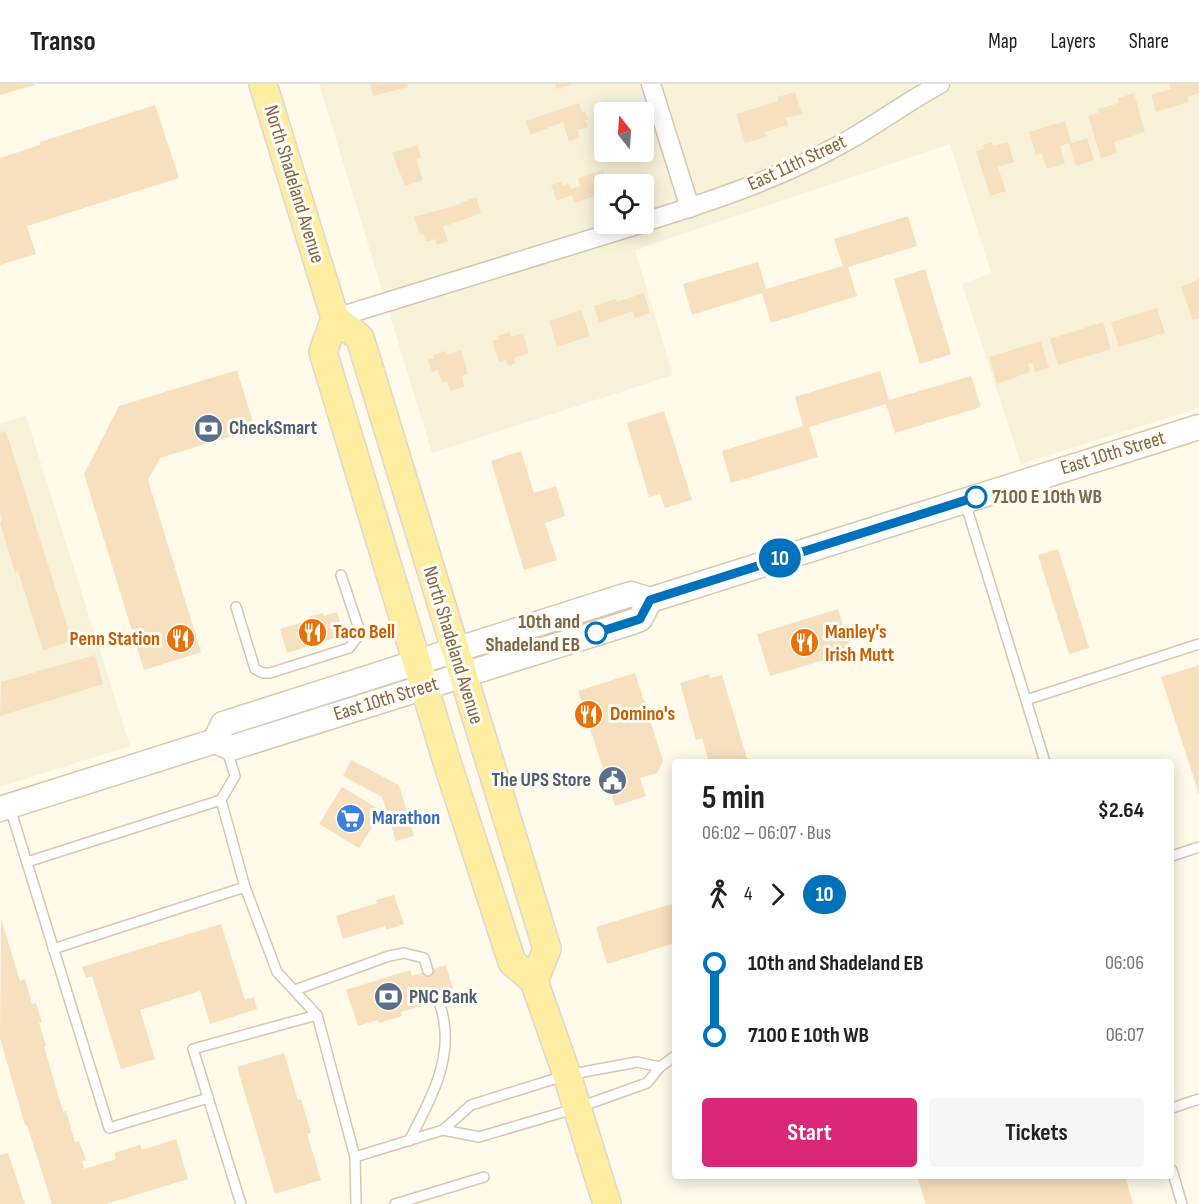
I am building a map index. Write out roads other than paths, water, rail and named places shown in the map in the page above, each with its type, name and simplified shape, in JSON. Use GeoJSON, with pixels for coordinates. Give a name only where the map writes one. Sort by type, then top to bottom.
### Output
{"type":"FeatureCollection","features":[{"type":"Feature","properties":{"kind":"main road","name":"North Shadeland Avenue"},"geometry":{"type":"LineString","coordinates":[[263,84],[335,318],[360,338],[547,949],[534,981]]}},
{"type":"Feature","properties":{"kind":"main road","name":"North Shadeland Avenue"},"geometry":{"type":"LineString","coordinates":[[335,318],[322,352],[416,662],[512,962],[534,981],[567,1075],[607,1204]]}},
{"type":"Feature","properties":{"kind":"main road","name":"East 10th Street"},"geometry":{"type":"LineString","coordinates":[[220,743],[223,724],[631,594],[650,600],[1199,427]]}},
{"type":"Feature","properties":{"kind":"main road","name":"East 10th Street"},"geometry":{"type":"LineString","coordinates":[[4,808],[220,743],[231,748],[640,619],[650,600]]}},
{"type":"Feature","properties":{"kind":"street"},"geometry":{"type":"LineString","coordinates":[[651,84],[690,208]]}},
{"type":"Feature","properties":{"kind":"street","name":"East 11th Street"},"geometry":{"type":"LineString","coordinates":[[654,219],[786,172],[847,141],[913,98],[940,84]]}},
{"type":"Feature","properties":{"kind":"street","name":"East 11th Street"},"geometry":{"type":"LineString","coordinates":[[335,318],[606,234]]}},
{"type":"Feature","properties":{"kind":"lane"},"geometry":{"type":"LineString","coordinates":[[964,500],[1044,759]]}},
{"type":"Feature","properties":{"kind":"lane"},"geometry":{"type":"LineString","coordinates":[[236,608],[255,669],[262,673],[270,673],[349,648],[359,635],[341,575]]}},
{"type":"Feature","properties":{"kind":"lane"},"geometry":{"type":"LineString","coordinates":[[1026,700],[1199,644]]}},
{"type":"Feature","properties":{"kind":"lane"},"geometry":{"type":"LineString","coordinates":[[27,862],[221,800],[235,776],[220,743]]}},
{"type":"Feature","properties":{"kind":"lane"},"geometry":{"type":"LineString","coordinates":[[221,800],[245,887],[277,972],[317,1015],[355,1157],[356,1204]]}},
{"type":"Feature","properties":{"kind":"lane"},"geometry":{"type":"LineString","coordinates":[[4,808],[27,862],[108,1128],[208,1098]]}},
{"type":"Feature","properties":{"kind":"lane"},"geometry":{"type":"LineString","coordinates":[[1174,855],[1199,847]]}},
{"type":"Feature","properties":{"kind":"lane"},"geometry":{"type":"LineString","coordinates":[[53,949],[245,887]]}},
{"type":"Feature","properties":{"kind":"lane"},"geometry":{"type":"LineString","coordinates":[[295,990],[389,956],[404,953],[424,958],[428,971]]}},
{"type":"Feature","properties":{"kind":"lane"},"geometry":{"type":"LineString","coordinates":[[409,1141],[430,1099],[443,1063],[444,1022],[437,994]]}},
{"type":"Feature","properties":{"kind":"lane"},"geometry":{"type":"LineString","coordinates":[[241,1204],[193,1049],[317,1015]]}},
{"type":"Feature","properties":{"kind":"lane"},"geometry":{"type":"LineString","coordinates":[[442,1130],[479,1137],[577,1108],[647,1083],[660,1066],[672,1058]]}},
{"type":"Feature","properties":{"kind":"lane"},"geometry":{"type":"LineString","coordinates":[[355,1157],[442,1130],[471,1105],[567,1075],[637,1062],[660,1066]]}},
{"type":"Feature","properties":{"kind":"lane"},"geometry":{"type":"LineString","coordinates":[[1174,1107],[1199,1099]]}},
{"type":"Feature","properties":{"kind":"lane"},"geometry":{"type":"LineString","coordinates":[[395,1204],[484,1177]]}},
{"type":"Feature","properties":{"kind":"lane"},"geometry":{"type":"LineString","coordinates":[[1174,1177],[1182,1204]]}},
{"type":"Feature","properties":{"kind":"place","name":"CheckSmart"},"geometry":{"type":"Point","coordinates":[208,428]}},
{"type":"Feature","properties":{"kind":"place","name":"7100 E 10th WB"},"geometry":{"type":"Point","coordinates":[976,497]}},
{"type":"Feature","properties":{"kind":"place","name":"Taco Bell"},"geometry":{"type":"Point","coordinates":[312,632]}},
{"type":"Feature","properties":{"kind":"place","name":"10th and Shadeland EB"},"geometry":{"type":"Point","coordinates":[596,633]}},
{"type":"Feature","properties":{"kind":"place","name":"Penn Station"},"geometry":{"type":"Point","coordinates":[181,639]}},
{"type":"Feature","properties":{"kind":"place","name":"Manley's Irish Mutt"},"geometry":{"type":"Point","coordinates":[804,643]}},
{"type":"Feature","properties":{"kind":"place","name":"Domino's"},"geometry":{"type":"Point","coordinates":[589,714]}},
{"type":"Feature","properties":{"kind":"place","name":"The UPS Store"},"geometry":{"type":"Point","coordinates":[612,780]}},
{"type":"Feature","properties":{"kind":"place","name":"Marathon"},"geometry":{"type":"Point","coordinates":[351,818]}},
{"type":"Feature","properties":{"kind":"place","name":"PNC Bank"},"geometry":{"type":"Point","coordinates":[388,997]}}]}
